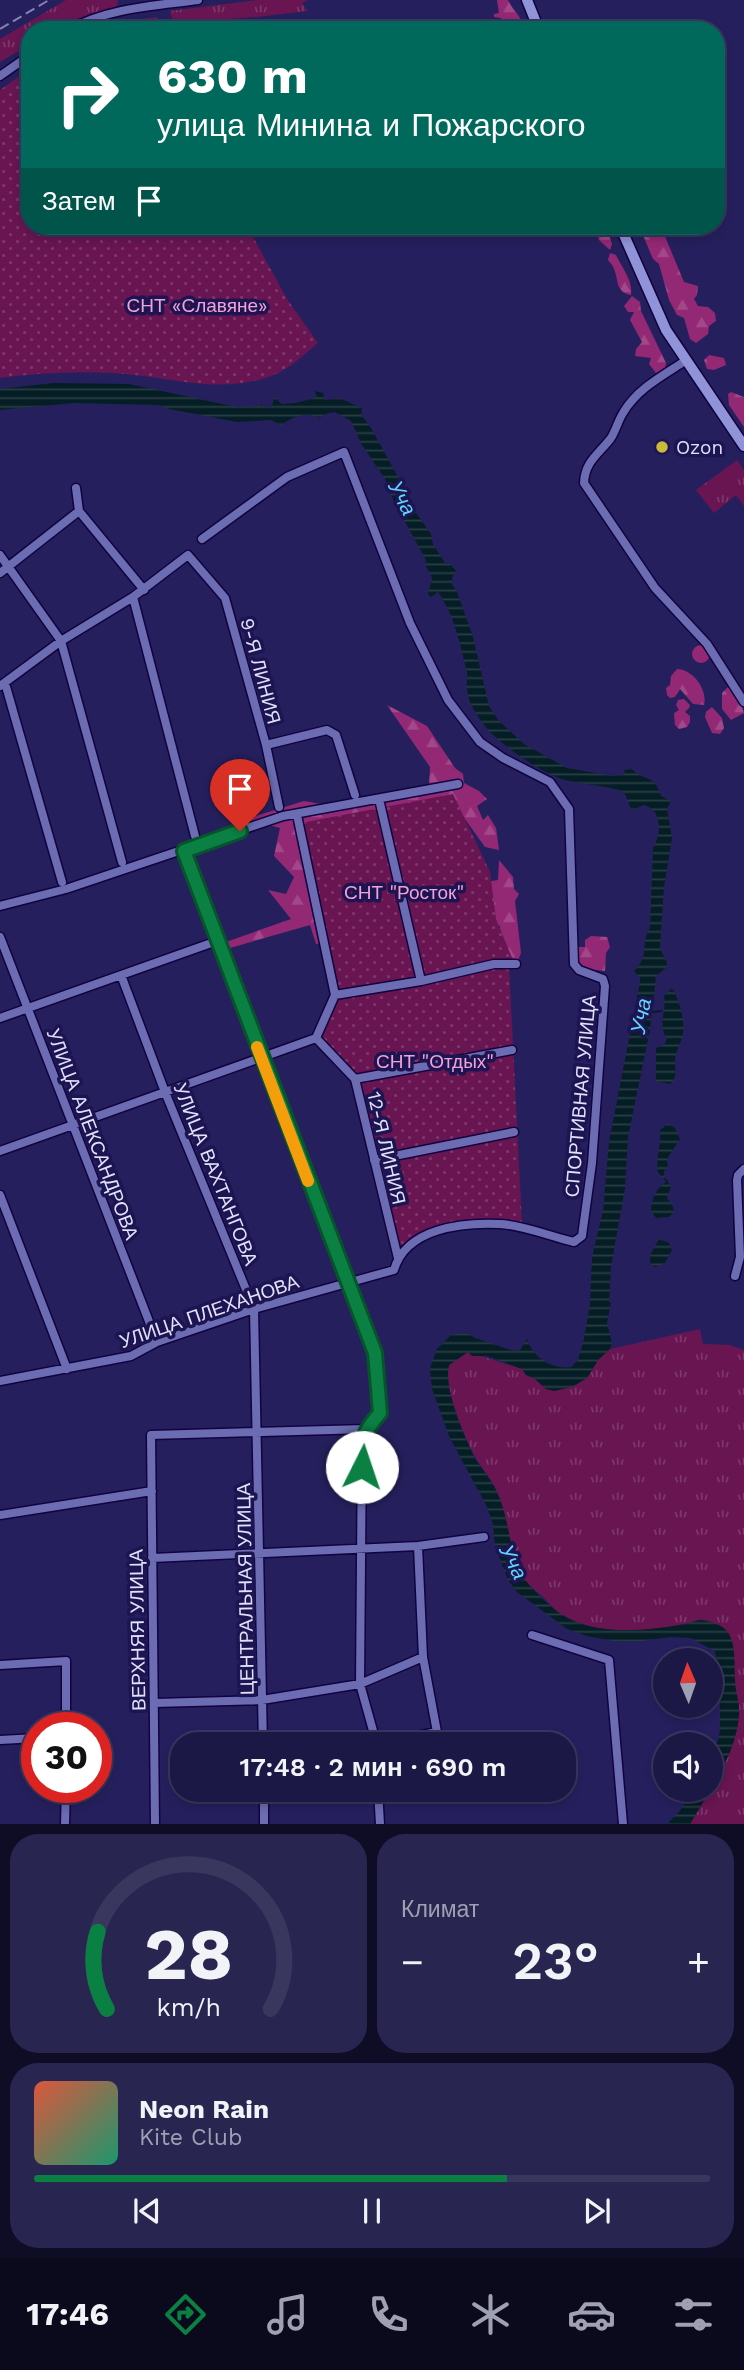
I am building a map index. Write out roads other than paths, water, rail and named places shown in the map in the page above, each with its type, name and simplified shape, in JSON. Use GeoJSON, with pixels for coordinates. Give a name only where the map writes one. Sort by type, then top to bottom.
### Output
{"type":"FeatureCollection","features":[{"type":"Feature","properties":{"kind":"main road"},"geometry":{"type":"LineString","coordinates":[[527,0],[535,21]]}},
{"type":"Feature","properties":{"kind":"main road"},"geometry":{"type":"LineString","coordinates":[[624,235],[657,312],[685,361],[744,446]]}},
{"type":"Feature","properties":{"kind":"street"},"geometry":{"type":"LineString","coordinates":[[83,21],[115,11],[198,0]]}},
{"type":"Feature","properties":{"kind":"street"},"geometry":{"type":"LineString","coordinates":[[0,76],[21,61]]}},
{"type":"Feature","properties":{"kind":"street"},"geometry":{"type":"LineString","coordinates":[[685,361],[643,389],[623,413],[613,434],[590,460],[584,484],[654,588],[707,644],[744,702]]}},
{"type":"Feature","properties":{"kind":"street","name":"СПОРТИВНАЯ УЛИЦА"},"geometry":{"type":"LineString","coordinates":[[202,539],[288,477],[344,452],[410,623],[448,699],[471,732],[489,750],[543,777],[565,801],[569,809],[574,964],[579,970],[603,979],[606,991],[592,1163],[582,1236],[574,1242]]}},
{"type":"Feature","properties":{"kind":"street"},"geometry":{"type":"LineString","coordinates":[[62,882],[2,684],[61,641],[144,590],[79,511],[76,488]]}},
{"type":"Feature","properties":{"kind":"street"},"geometry":{"type":"LineString","coordinates":[[4,570],[79,511]]}},
{"type":"Feature","properties":{"kind":"street"},"geometry":{"type":"LineString","coordinates":[[0,555],[4,570],[61,641],[122,862]]}},
{"type":"Feature","properties":{"kind":"street","name":"9-Я ЛИНИЯ"},"geometry":{"type":"LineString","coordinates":[[144,590],[188,555],[225,598],[266,745],[278,807]]}},
{"type":"Feature","properties":{"kind":"street"},"geometry":{"type":"LineString","coordinates":[[133,597],[195,836]]}},
{"type":"Feature","properties":{"kind":"street"},"geometry":{"type":"LineString","coordinates":[[266,745],[327,730],[336,734],[355,795]]}},
{"type":"Feature","properties":{"kind":"street"},"geometry":{"type":"LineString","coordinates":[[0,906],[66,889],[283,816],[458,784]]}},
{"type":"Feature","properties":{"kind":"street"},"geometry":{"type":"LineString","coordinates":[[379,799],[421,981]]}},
{"type":"Feature","properties":{"kind":"street"},"geometry":{"type":"LineString","coordinates":[[0,1151],[316,1038],[335,995],[297,815]]}},
{"type":"Feature","properties":{"kind":"street"},"geometry":{"type":"LineString","coordinates":[[184,851],[346,1283],[375,1353],[380,1413],[366,1429],[362,1440],[360,1684],[374,1732]]}},
{"type":"Feature","properties":{"kind":"street","name":"УЛИЦА АЛЕКСАНДРОВА"},"geometry":{"type":"LineString","coordinates":[[0,937],[157,1342]]}},
{"type":"Feature","properties":{"kind":"street"},"geometry":{"type":"LineString","coordinates":[[0,1018],[217,940]]}},
{"type":"Feature","properties":{"kind":"street"},"geometry":{"type":"LineString","coordinates":[[335,995],[421,981],[494,964],[516,964]]}},
{"type":"Feature","properties":{"kind":"street","name":"УЛИЦА ВАХТАНГОВА"},"geometry":{"type":"LineString","coordinates":[[121,975],[165,1092],[254,1309],[258,1432]]}},
{"type":"Feature","properties":{"kind":"street","name":"12-Я ЛИНИЯ"},"geometry":{"type":"LineString","coordinates":[[316,1038],[355,1079],[398,1258]]}},
{"type":"Feature","properties":{"kind":"street"},"geometry":{"type":"LineString","coordinates":[[355,1079],[512,1050]]}},
{"type":"Feature","properties":{"kind":"street"},"geometry":{"type":"LineString","coordinates":[[374,1160],[514,1132]]}},
{"type":"Feature","properties":{"kind":"street"},"geometry":{"type":"LineString","coordinates":[[735,1276],[740,1257],[737,1180],[744,1169]]}},
{"type":"Feature","properties":{"kind":"street"},"geometry":{"type":"LineString","coordinates":[[0,1195],[67,1369]]}},
{"type":"Feature","properties":{"kind":"street","name":"УЛИЦА ПЛЕХАНОВА"},"geometry":{"type":"LineString","coordinates":[[0,1381],[131,1356],[157,1342],[254,1309],[394,1270],[398,1258],[432,1231],[501,1224],[574,1242]]}},
{"type":"Feature","properties":{"kind":"street"},"geometry":{"type":"LineString","coordinates":[[258,1432],[366,1429]]}},
{"type":"Feature","properties":{"kind":"street","name":"ВЕРХНЯЯ УЛИЦА"},"geometry":{"type":"LineString","coordinates":[[155,1824],[151,1435],[258,1432]]}},
{"type":"Feature","properties":{"kind":"street","name":"ЦЕНТРАЛЬНАЯ УЛИЦА"},"geometry":{"type":"LineString","coordinates":[[258,1432],[263,1732]]}},
{"type":"Feature","properties":{"kind":"street"},"geometry":{"type":"LineString","coordinates":[[0,1516],[152,1491]]}},
{"type":"Feature","properties":{"kind":"street"},"geometry":{"type":"LineString","coordinates":[[152,1558],[418,1546],[484,1536]]}},
{"type":"Feature","properties":{"kind":"street"},"geometry":{"type":"LineString","coordinates":[[418,1546],[424,1657],[437,1732]]}},
{"type":"Feature","properties":{"kind":"street"},"geometry":{"type":"LineString","coordinates":[[532,1635],[608,1660],[623,1824]]}},
{"type":"Feature","properties":{"kind":"street"},"geometry":{"type":"LineString","coordinates":[[155,1703],[262,1700],[360,1684],[424,1657]]}},
{"type":"Feature","properties":{"kind":"street"},"geometry":{"type":"LineString","coordinates":[[0,1665],[66,1661],[66,1712]]}},
{"type":"Feature","properties":{"kind":"street"},"geometry":{"type":"LineString","coordinates":[[0,1740],[21,1739]]}},
{"type":"Feature","properties":{"kind":"street"},"geometry":{"type":"LineString","coordinates":[[264,1802],[264,1824]]}},
{"type":"Feature","properties":{"kind":"street"},"geometry":{"type":"LineString","coordinates":[[379,1802],[380,1824]]}},
{"type":"Feature","properties":{"kind":"street"},"geometry":{"type":"LineString","coordinates":[[65,1824],[66,1803]]}},
{"type":"Feature","properties":{"kind":"water","name":"Уча"},"geometry":{"type":"Polygon","coordinates":[[[53,383],[129,384],[237,407],[261,404],[264,407],[272,407],[274,397],[282,404],[296,403],[317,397],[315,391],[323,393],[325,400],[339,398],[362,408],[361,415],[370,426],[399,479],[405,479],[404,490],[409,503],[431,534],[433,544],[445,563],[450,564],[456,571],[452,584],[473,637],[489,706],[499,721],[524,744],[567,768],[614,776],[625,774],[624,770],[632,769],[652,781],[661,796],[671,801],[667,809],[672,838],[664,887],[660,946],[667,967],[656,976],[650,1030],[628,1137],[625,1188],[611,1267],[611,1303],[607,1323],[612,1343],[610,1349],[598,1360],[587,1378],[572,1387],[554,1391],[546,1389],[522,1369],[487,1356],[472,1356],[468,1352],[449,1365],[448,1375],[452,1400],[466,1440],[499,1496],[520,1572],[545,1601],[574,1621],[603,1629],[650,1629],[700,1620],[720,1625],[729,1634],[734,1653],[739,1716],[731,1750],[723,1767],[723,1732],[720,1732],[720,1718],[723,1718],[723,1648],[709,1648],[690,1638],[670,1637],[619,1642],[587,1636],[567,1629],[517,1592],[508,1580],[495,1546],[493,1524],[487,1507],[449,1436],[432,1389],[430,1368],[437,1349],[451,1335],[467,1333],[514,1351],[520,1350],[527,1339],[538,1356],[556,1366],[571,1367],[578,1360],[590,1304],[592,1257],[603,1211],[609,1142],[640,982],[634,971],[642,960],[650,928],[653,848],[659,829],[654,811],[644,805],[632,810],[622,791],[565,780],[545,772],[514,752],[485,727],[469,699],[467,672],[449,611],[438,592],[431,597],[428,594],[432,580],[425,565],[426,560],[395,504],[385,479],[362,445],[351,421],[335,412],[320,418],[299,416],[281,425],[271,420],[237,422],[158,405],[74,403],[0,410],[0,389],[53,383]]]}},
{"type":"Feature","properties":{"kind":"water"},"geometry":{"type":"Polygon","coordinates":[[[671,989],[674,990],[680,1005],[683,1027],[675,1059],[675,1076],[670,1084],[656,1081],[656,1048],[664,1045],[667,1039],[662,1023],[664,996],[671,989]]]}},
{"type":"Feature","properties":{"kind":"water"},"geometry":{"type":"Polygon","coordinates":[[[668,1124],[675,1128],[680,1139],[667,1159],[668,1168],[664,1171],[664,1176],[671,1186],[667,1198],[674,1212],[669,1217],[656,1218],[651,1211],[652,1203],[657,1191],[666,1182],[657,1168],[660,1130],[668,1124]]]}},
{"type":"Feature","properties":{"kind":"water"},"geometry":{"type":"Polygon","coordinates":[[[659,1239],[669,1243],[672,1250],[665,1263],[655,1267],[650,1263],[650,1255],[659,1239]]]}},
{"type":"Feature","properties":{"kind":"water"},"geometry":{"type":"Polygon","coordinates":[[[685,1802],[703,1802],[690,1824],[667,1824],[685,1802]]]}},
{"type":"Feature","properties":{"kind":"waterway","name":"Уча"},"geometry":{"type":"LineString","coordinates":[[653,1012],[661,1011]]}},
{"type":"Feature","properties":{"kind":"railway"},"geometry":{"type":"LineString","coordinates":[[0,29],[49,0]]}},
{"type":"Feature","properties":{"kind":"place","name":"Ozon"},"geometry":{"type":"Point","coordinates":[662,447]}},
{"type":"Feature","properties":{"kind":"park label","name":"СНТ «Славяне»"},"geometry":{"type":"Point","coordinates":[197,305]}},
{"type":"Feature","properties":{"kind":"park label","name":"СНТ \"Росток\""},"geometry":{"type":"Point","coordinates":[404,892]}},
{"type":"Feature","properties":{"kind":"park label","name":"СНТ \"Отдых\""},"geometry":{"type":"Point","coordinates":[435,1061]}}]}
